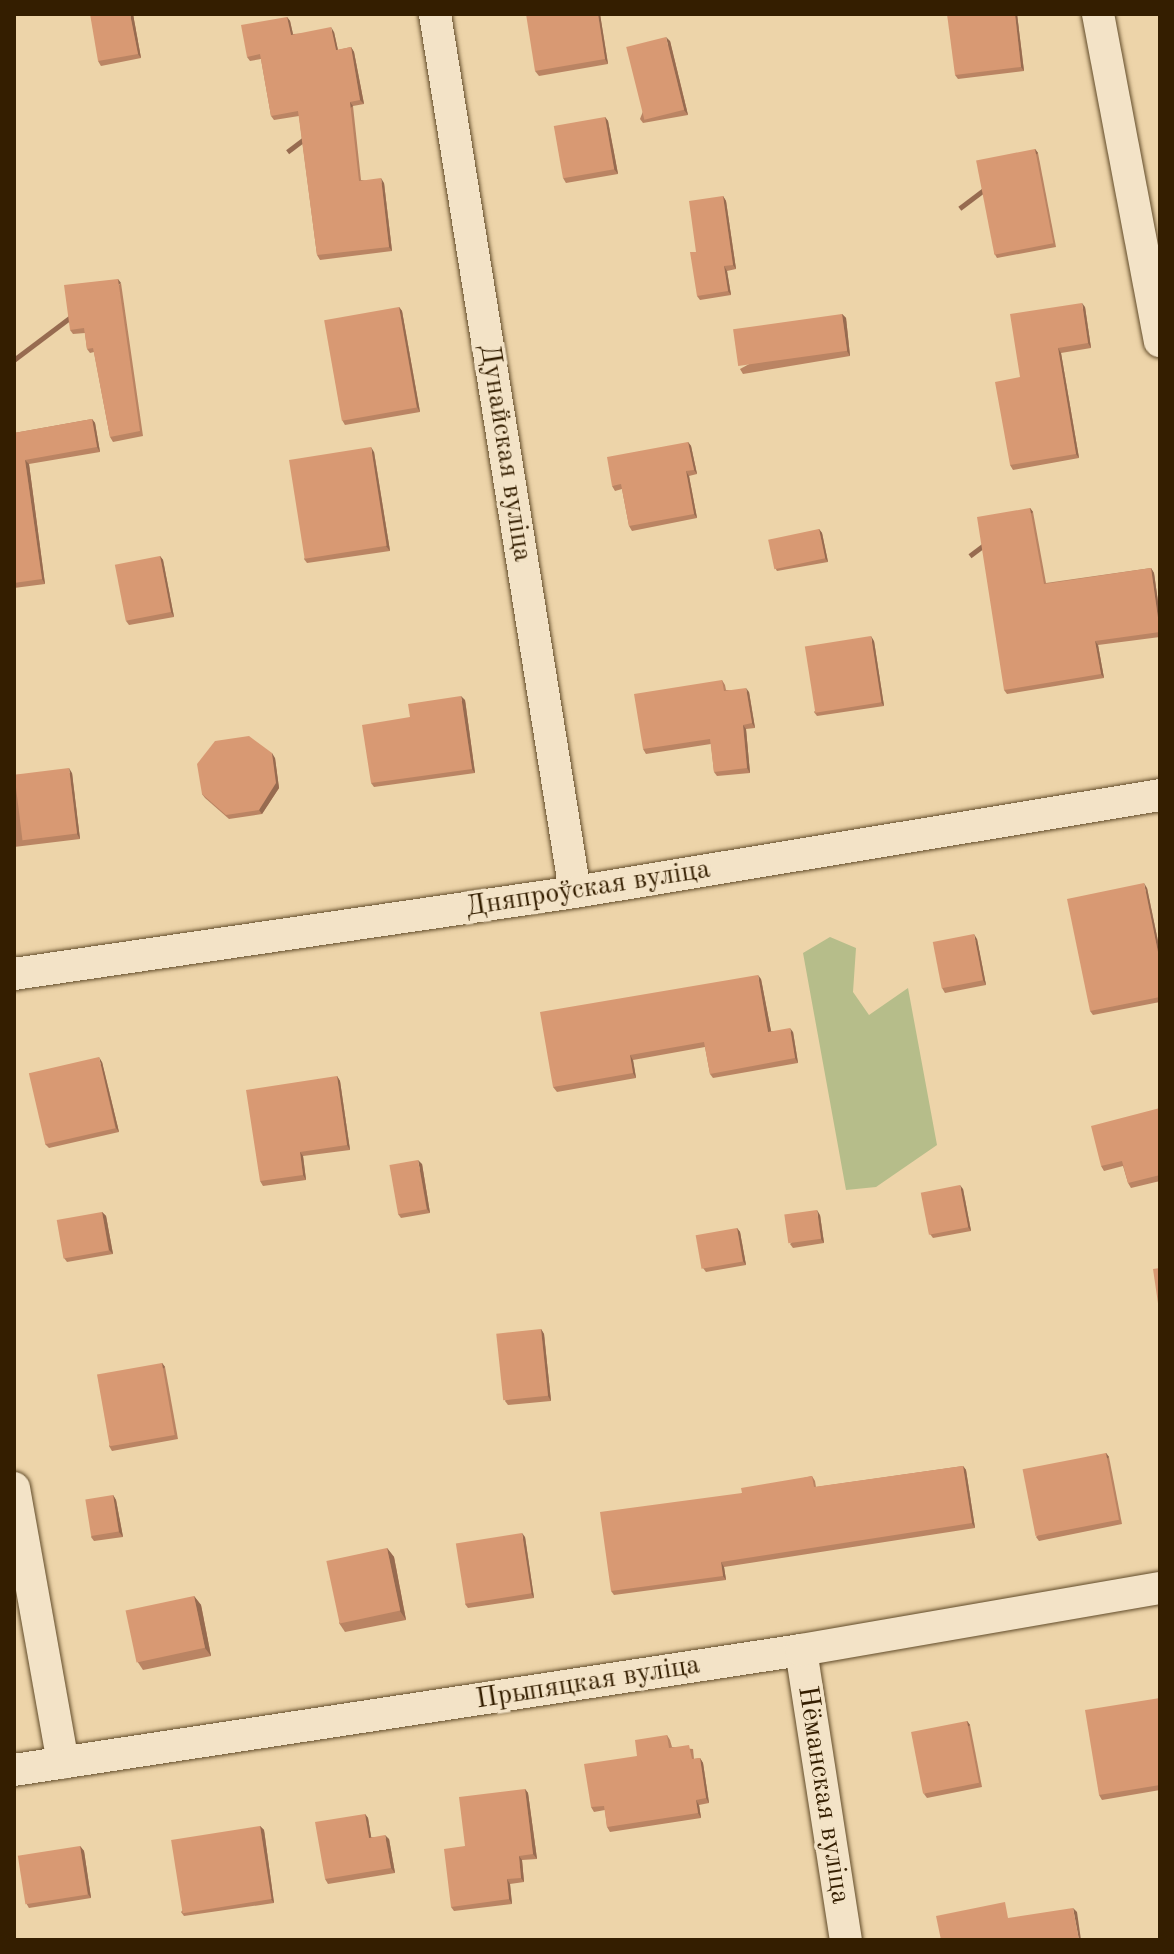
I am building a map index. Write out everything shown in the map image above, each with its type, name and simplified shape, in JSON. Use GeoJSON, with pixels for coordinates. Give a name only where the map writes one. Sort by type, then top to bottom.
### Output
{"type":"FeatureCollection","features":[{"type":"Feature","properties":{"kind":"street","name":"Дунайская вуліца"},"geometry":{"type":"LineString","coordinates":[[435,14],[575,892]]}},
{"type":"Feature","properties":{"kind":"street"},"geometry":{"type":"LineString","coordinates":[[1098,14],[1160,341]]}},
{"type":"Feature","properties":{"kind":"street","name":"Дняпроўская вуліца"},"geometry":{"type":"LineString","coordinates":[[14,974],[575,892],[1160,795]]}},
{"type":"Feature","properties":{"kind":"street"},"geometry":{"type":"LineString","coordinates":[[14,1488],[63,1763]]}},
{"type":"Feature","properties":{"kind":"street","name":"Прыпяцкая вуліца"},"geometry":{"type":"LineString","coordinates":[[14,1770],[801,1650],[1160,1588]]}},
{"type":"Feature","properties":{"kind":"street","name":"Нёманская вуліца"},"geometry":{"type":"LineString","coordinates":[[801,1650],[846,1940]]}},
{"type":"Feature","properties":{"kind":"green space"},"geometry":{"type":"Polygon","coordinates":[[[830,937],[856,948],[853,992],[869,1015],[908,988],[937,1145],[876,1187],[846,1190],[803,953],[830,937]]]}},
{"type":"Feature","properties":{"kind":"building"},"geometry":{"type":"Polygon","coordinates":[[[90,14],[130,14],[138,54],[98,61],[90,14]]]}},
{"type":"Feature","properties":{"kind":"building"},"geometry":{"type":"Polygon","coordinates":[[[526,14],[598,14],[605,59],[535,71],[526,14]]]}},
{"type":"Feature","properties":{"kind":"building"},"geometry":{"type":"Polygon","coordinates":[[[947,14],[1015,14],[1021,67],[955,75],[947,14]]]}},
{"type":"Feature","properties":{"kind":"building"},"geometry":{"type":"Polygon","coordinates":[[[287,17],[291,35],[331,27],[336,50],[351,47],[360,100],[350,102],[359,181],[381,178],[389,247],[317,255],[298,111],[271,116],[260,54],[247,57],[241,25],[287,17]]]}},
{"type":"Feature","properties":{"kind":"building"},"geometry":{"type":"Polygon","coordinates":[[[666,37],[684,110],[644,120],[626,47],[666,37]]]}},
{"type":"Feature","properties":{"kind":"building"},"geometry":{"type":"Polygon","coordinates":[[[605,117],[614,169],[563,178],[554,126],[605,117]]]}},
{"type":"Feature","properties":{"kind":"building"},"geometry":{"type":"Polygon","coordinates":[[[1035,149],[1053,243],[994,255],[976,160],[1035,149]]]}},
{"type":"Feature","properties":{"kind":"building"},"geometry":{"type":"Polygon","coordinates":[[[723,196],[733,265],[724,266],[728,291],[697,296],[690,252],[696,252],[689,201],[723,196]]]}},
{"type":"Feature","properties":{"kind":"building"},"geometry":{"type":"Polygon","coordinates":[[[118,279],[140,431],[110,437],[93,348],[87,349],[84,328],[70,330],[64,285],[118,279]]]}},
{"type":"Feature","properties":{"kind":"building"},"geometry":{"type":"Polygon","coordinates":[[[1082,303],[1088,343],[1058,348],[1076,454],[1010,465],[995,382],[1020,377],[1010,314],[1082,303]]]}},
{"type":"Feature","properties":{"kind":"building"},"geometry":{"type":"Polygon","coordinates":[[[399,307],[417,407],[342,421],[324,320],[399,307]]]}},
{"type":"Feature","properties":{"kind":"building"},"geometry":{"type":"Polygon","coordinates":[[[842,314],[847,351],[738,366],[733,329],[842,314]]]}},
{"type":"Feature","properties":{"kind":"building"},"geometry":{"type":"Polygon","coordinates":[[[92,419],[97,447],[25,460],[42,579],[14,583],[14,433],[92,419]]]}},
{"type":"Feature","properties":{"kind":"building"},"geometry":{"type":"Polygon","coordinates":[[[688,442],[694,470],[686,471],[694,514],[629,526],[621,484],[612,486],[607,457],[688,442]]]}},
{"type":"Feature","properties":{"kind":"building"},"geometry":{"type":"Polygon","coordinates":[[[371,447],[387,546],[305,559],[289,460],[371,447]]]}},
{"type":"Feature","properties":{"kind":"building"},"geometry":{"type":"Polygon","coordinates":[[[1030,508],[1044,584],[1151,568],[1160,632],[1095,641],[1101,674],[1004,690],[977,517],[1030,508]]]}},
{"type":"Feature","properties":{"kind":"building"},"geometry":{"type":"Polygon","coordinates":[[[819,529],[825,558],[774,569],[768,540],[819,529]]]}},
{"type":"Feature","properties":{"kind":"building"},"geometry":{"type":"Polygon","coordinates":[[[160,556],[171,612],[126,621],[115,565],[160,556]]]}},
{"type":"Feature","properties":{"kind":"building"},"geometry":{"type":"Polygon","coordinates":[[[871,636],[881,702],[815,713],[805,646],[871,636]]]}},
{"type":"Feature","properties":{"kind":"building"},"geometry":{"type":"Polygon","coordinates":[[[722,680],[724,691],[746,688],[752,723],[743,725],[747,768],[714,772],[710,739],[643,749],[634,694],[722,680]]]}},
{"type":"Feature","properties":{"kind":"building"},"geometry":{"type":"Polygon","coordinates":[[[461,696],[472,769],[371,783],[362,725],[410,717],[408,704],[461,696]]]}},
{"type":"Feature","properties":{"kind":"building"},"geometry":{"type":"Polygon","coordinates":[[[249,736],[272,753],[276,783],[259,810],[226,815],[202,794],[197,764],[215,741],[249,736]]]}},
{"type":"Feature","properties":{"kind":"building"},"geometry":{"type":"Polygon","coordinates":[[[69,768],[77,834],[22,840],[14,775],[69,768]]]}},
{"type":"Feature","properties":{"kind":"building"},"geometry":{"type":"Polygon","coordinates":[[[1144,883],[1160,962],[1160,997],[1090,1011],[1067,899],[1144,883]]]}},
{"type":"Feature","properties":{"kind":"building"},"geometry":{"type":"Polygon","coordinates":[[[974,934],[983,980],[942,988],[933,942],[974,934]]]}},
{"type":"Feature","properties":{"kind":"building"},"geometry":{"type":"Polygon","coordinates":[[[758,975],[768,1032],[790,1028],[795,1058],[710,1074],[704,1042],[630,1055],[633,1073],[553,1087],[540,1012],[758,975]]]}},
{"type":"Feature","properties":{"kind":"building"},"geometry":{"type":"Polygon","coordinates":[[[99,1057],[115,1128],[45,1144],[29,1073],[99,1057]]]}},
{"type":"Feature","properties":{"kind":"building"},"geometry":{"type":"Polygon","coordinates":[[[337,1076],[347,1145],[300,1152],[303,1175],[260,1181],[246,1090],[337,1076]]]}},
{"type":"Feature","properties":{"kind":"building"},"geometry":{"type":"Polygon","coordinates":[[[1160,1108],[1160,1175],[1128,1183],[1122,1161],[1101,1166],[1091,1126],[1160,1108]]]}},
{"type":"Feature","properties":{"kind":"building"},"geometry":{"type":"Polygon","coordinates":[[[418,1160],[427,1209],[398,1214],[389,1165],[418,1160]]]}},
{"type":"Feature","properties":{"kind":"building"},"geometry":{"type":"Polygon","coordinates":[[[960,1185],[968,1227],[929,1235],[921,1193],[960,1185]]]}},
{"type":"Feature","properties":{"kind":"building"},"geometry":{"type":"Polygon","coordinates":[[[817,1210],[821,1239],[788,1243],[784,1215],[817,1210]]]}},
{"type":"Feature","properties":{"kind":"building"},"geometry":{"type":"Polygon","coordinates":[[[102,1212],[109,1250],[63,1258],[57,1220],[102,1212]]]}},
{"type":"Feature","properties":{"kind":"building"},"geometry":{"type":"Polygon","coordinates":[[[737,1228],[743,1261],[702,1269],[696,1235],[737,1228]]]}},
{"type":"Feature","properties":{"kind":"building"},"geometry":{"type":"Polygon","coordinates":[[[1160,1268],[1160,1317],[1153,1269],[1160,1268]]]}},
{"type":"Feature","properties":{"kind":"building"},"geometry":{"type":"Polygon","coordinates":[[[541,1329],[548,1396],[503,1400],[496,1334],[541,1329]]]}},
{"type":"Feature","properties":{"kind":"building"},"geometry":{"type":"Polygon","coordinates":[[[162,1363],[175,1435],[110,1446],[97,1374],[162,1363]]]}},
{"type":"Feature","properties":{"kind":"building"},"geometry":{"type":"Polygon","coordinates":[[[1106,1453],[1119,1520],[1036,1536],[1023,1469],[1106,1453]]]}},
{"type":"Feature","properties":{"kind":"building"},"geometry":{"type":"Polygon","coordinates":[[[963,1466],[972,1523],[721,1562],[723,1576],[611,1591],[600,1512],[742,1493],[741,1488],[812,1476],[814,1487],[963,1466]]]}},
{"type":"Feature","properties":{"kind":"building"},"geometry":{"type":"Polygon","coordinates":[[[113,1495],[119,1532],[91,1536],[85,1499],[113,1495]]]}},
{"type":"Feature","properties":{"kind":"building"},"geometry":{"type":"Polygon","coordinates":[[[522,1533],[532,1593],[465,1604],[456,1543],[522,1533]]]}},
{"type":"Feature","properties":{"kind":"building"},"geometry":{"type":"Polygon","coordinates":[[[387,1548],[400,1611],[340,1623],[326,1561],[387,1548]]]}},
{"type":"Feature","properties":{"kind":"building"},"geometry":{"type":"Polygon","coordinates":[[[194,1596],[205,1648],[137,1662],[126,1611],[194,1596]]]}},
{"type":"Feature","properties":{"kind":"building"},"geometry":{"type":"Polygon","coordinates":[[[1160,1698],[1160,1785],[1099,1795],[1085,1710],[1160,1698]]]}},
{"type":"Feature","properties":{"kind":"building"},"geometry":{"type":"Polygon","coordinates":[[[967,1721],[979,1783],[923,1794],[911,1732],[967,1721]]]}},
{"type":"Feature","properties":{"kind":"building"},"geometry":{"type":"Polygon","coordinates":[[[667,1735],[669,1748],[689,1745],[692,1759],[700,1758],[706,1798],[696,1800],[698,1813],[607,1827],[604,1806],[591,1807],[584,1764],[637,1756],[635,1740],[667,1735]]]}},
{"type":"Feature","properties":{"kind":"building"},"geometry":{"type":"Polygon","coordinates":[[[525,1789],[533,1854],[519,1856],[521,1878],[507,1879],[509,1899],[451,1907],[444,1849],[465,1846],[459,1797],[525,1789]]]}},
{"type":"Feature","properties":{"kind":"building"},"geometry":{"type":"Polygon","coordinates":[[[365,1814],[369,1838],[385,1835],[391,1868],[325,1879],[315,1822],[365,1814]]]}},
{"type":"Feature","properties":{"kind":"building"},"geometry":{"type":"Polygon","coordinates":[[[260,1826],[272,1899],[183,1913],[171,1840],[260,1826]]]}},
{"type":"Feature","properties":{"kind":"building"},"geometry":{"type":"Polygon","coordinates":[[[80,1846],[88,1894],[25,1904],[18,1856],[80,1846]]]}},
{"type":"Feature","properties":{"kind":"building"},"geometry":{"type":"Polygon","coordinates":[[[1005,1902],[1008,1918],[1073,1908],[1079,1940],[941,1940],[936,1916],[1005,1902]]]}}]}
